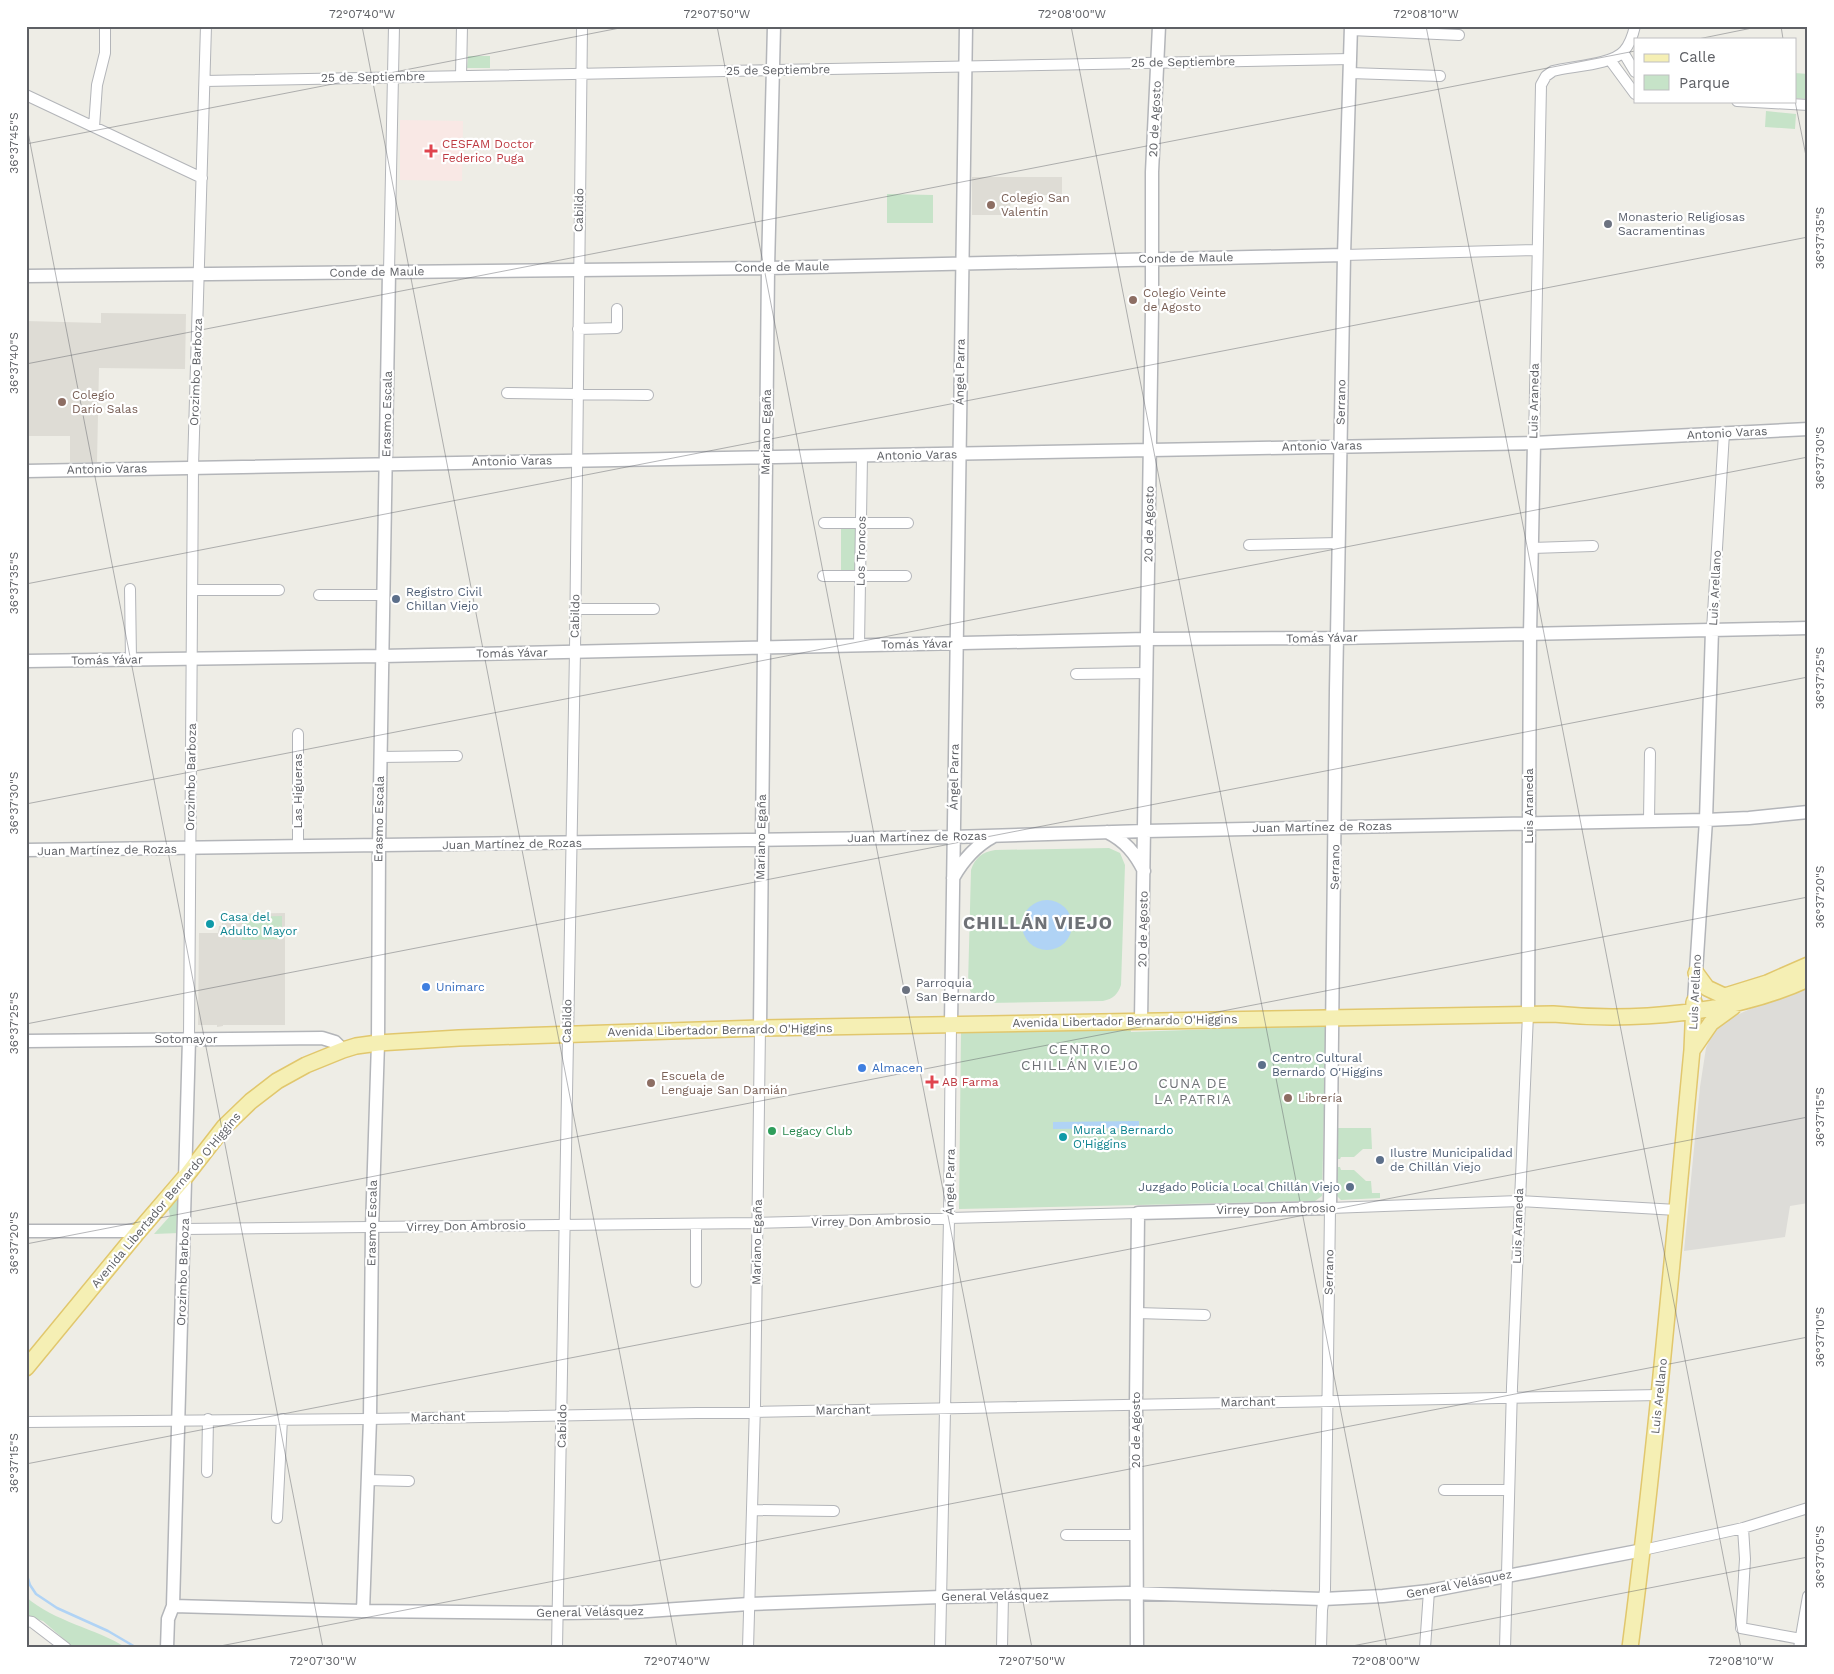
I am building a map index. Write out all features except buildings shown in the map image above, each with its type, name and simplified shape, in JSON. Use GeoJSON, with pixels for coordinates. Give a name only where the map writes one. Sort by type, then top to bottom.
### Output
{"type":"FeatureCollection","features":[{"type":"Feature","properties":{"kind":"main road","name":"Avenida Libertador Bernardo O'Higgins"},"geometry":{"type":"LineString","coordinates":[[1694,1006],[1767,983],[1808,965]]}},
{"type":"Feature","properties":{"kind":"main road"},"geometry":{"type":"LineString","coordinates":[[1696,973],[1707,988],[1724,996]]}},
{"type":"Feature","properties":{"kind":"main road","name":"Avenida Libertador Bernardo O'Higgins"},"geometry":{"type":"LineString","coordinates":[[26,1368],[139,1230],[186,1176],[224,1127],[251,1101],[277,1081],[298,1069],[342,1050],[378,1042],[760,1028],[1553,1014],[1587,1008],[1694,1006],[1747,1001],[1808,979]]}},
{"type":"Feature","properties":{"kind":"main road"},"geometry":{"type":"LineString","coordinates":[[1692,1050],[1704,1031],[1719,1016],[1747,1001]]}},
{"type":"Feature","properties":{"kind":"main road","name":"Luis Arellano"},"geometry":{"type":"LineString","coordinates":[[1630,1648],[1643,1550],[1659,1395],[1692,1050],[1694,1006]]}},
{"type":"Feature","properties":{"kind":"street"},"geometry":{"type":"LineString","coordinates":[[94,127],[97,85],[105,53],[105,26]]}},
{"type":"Feature","properties":{"kind":"street","name":"Orozimbo Barboza"},"geometry":{"type":"LineString","coordinates":[[167,1648],[167,1626],[173,1606],[186,1176],[193,660],[193,467],[206,26]]}},
{"type":"Feature","properties":{"kind":"street","name":"Erasmo Escala"},"geometry":{"type":"LineString","coordinates":[[363,1611],[370,1419],[372,1228],[378,1042],[380,757],[394,26]]}},
{"type":"Feature","properties":{"kind":"street"},"geometry":{"type":"LineString","coordinates":[[461,76],[462,26]]}},
{"type":"Feature","properties":{"kind":"street","name":"Cabildo"},"geometry":{"type":"LineString","coordinates":[[557,1648],[575,651],[582,26]]}},
{"type":"Feature","properties":{"kind":"street","name":"Mariano Egaña"},"geometry":{"type":"LineString","coordinates":[[748,1648],[755,1411],[768,268],[774,26]]}},
{"type":"Feature","properties":{"kind":"street","name":"Ángel Parra"},"geometry":{"type":"LineString","coordinates":[[940,1648],[950,1219],[953,837],[966,26]]}},
{"type":"Feature","properties":{"kind":"street","name":"20 de Agosto"},"geometry":{"type":"LineString","coordinates":[[1141,1021],[1150,449],[1152,172],[1159,26]]}},
{"type":"Feature","properties":{"kind":"street"},"geometry":{"type":"LineString","coordinates":[[1634,70],[1623,52],[1635,26]]}},
{"type":"Feature","properties":{"kind":"street"},"geometry":{"type":"LineString","coordinates":[[1351,28],[1459,35]]}},
{"type":"Feature","properties":{"kind":"street","name":"Serrano"},"geometry":{"type":"LineString","coordinates":[[1321,1648],[1324,1599],[1328,1401],[1340,446],[1351,28]]}},
{"type":"Feature","properties":{"kind":"street","name":"Luis Araneda"},"geometry":{"type":"LineString","coordinates":[[1505,1648],[1511,1397],[1528,1014],[1530,634],[1540,90],[1542,80],[1553,71],[1610,60],[1623,52]]}},
{"type":"Feature","properties":{"kind":"street","name":"25 de Septiembre"},"geometry":{"type":"LineString","coordinates":[[205,80],[1351,59]]}},
{"type":"Feature","properties":{"kind":"street"},"geometry":{"type":"LineString","coordinates":[[1610,60],[1634,93]]}},
{"type":"Feature","properties":{"kind":"street"},"geometry":{"type":"LineString","coordinates":[[1350,73],[1440,76]]}},
{"type":"Feature","properties":{"kind":"street"},"geometry":{"type":"LineString","coordinates":[[26,95],[202,178]]}},
{"type":"Feature","properties":{"kind":"street"},"geometry":{"type":"LineString","coordinates":[[1751,102],[1808,106]]}},
{"type":"Feature","properties":{"kind":"street","name":"Conde de Maule"},"geometry":{"type":"LineString","coordinates":[[26,276],[768,268],[1537,250]]}},
{"type":"Feature","properties":{"kind":"street"},"geometry":{"type":"LineString","coordinates":[[578,329],[617,328],[617,309]]}},
{"type":"Feature","properties":{"kind":"street"},"geometry":{"type":"LineString","coordinates":[[507,393],[648,395]]}},
{"type":"Feature","properties":{"kind":"street","name":"Antonio Varas"},"geometry":{"type":"LineString","coordinates":[[26,471],[1534,443],[1808,429]]}},
{"type":"Feature","properties":{"kind":"street","name":"Luis Arellano"},"geometry":{"type":"LineString","coordinates":[[1694,1006],[1706,820],[1712,630],[1724,433]]}},
{"type":"Feature","properties":{"kind":"street","name":"Los Troncos"},"geometry":{"type":"LineString","coordinates":[[860,645],[862,456]]}},
{"type":"Feature","properties":{"kind":"street"},"geometry":{"type":"LineString","coordinates":[[824,523],[908,523]]}},
{"type":"Feature","properties":{"kind":"street"},"geometry":{"type":"LineString","coordinates":[[1249,545],[1339,543]]}},
{"type":"Feature","properties":{"kind":"street"},"geometry":{"type":"LineString","coordinates":[[1532,548],[1593,546]]}},
{"type":"Feature","properties":{"kind":"street"},"geometry":{"type":"LineString","coordinates":[[823,576],[906,576]]}},
{"type":"Feature","properties":{"kind":"street"},"geometry":{"type":"LineString","coordinates":[[130,589],[131,660]]}},
{"type":"Feature","properties":{"kind":"street"},"geometry":{"type":"LineString","coordinates":[[193,590],[279,590]]}},
{"type":"Feature","properties":{"kind":"street"},"geometry":{"type":"LineString","coordinates":[[319,595],[383,595]]}},
{"type":"Feature","properties":{"kind":"street"},"geometry":{"type":"LineString","coordinates":[[575,610],[654,610]]}},
{"type":"Feature","properties":{"kind":"street","name":"Tomás Yávar"},"geometry":{"type":"LineString","coordinates":[[26,661],[193,660],[1147,639],[1337,638],[1808,628]]}},
{"type":"Feature","properties":{"kind":"street"},"geometry":{"type":"LineString","coordinates":[[1076,674],[1147,673]]}},
{"type":"Feature","properties":{"kind":"street","name":"Las Higueras"},"geometry":{"type":"LineString","coordinates":[[298,734],[298,847]]}},
{"type":"Feature","properties":{"kind":"street"},"geometry":{"type":"LineString","coordinates":[[1649,820],[1650,753]]}},
{"type":"Feature","properties":{"kind":"street"},"geometry":{"type":"LineString","coordinates":[[380,757],[457,756]]}},
{"type":"Feature","properties":{"kind":"street","name":"Juan Martínez de Rozas"},"geometry":{"type":"LineString","coordinates":[[26,850],[953,837],[1145,831],[1706,820],[1808,812]]}},
{"type":"Feature","properties":{"kind":"street"},"geometry":{"type":"LineString","coordinates":[[1106,832],[1122,841],[1129,848],[1144,871]]}},
{"type":"Feature","properties":{"kind":"street"},"geometry":{"type":"LineString","coordinates":[[953,879],[970,853],[996,835]]}},
{"type":"Feature","properties":{"kind":"street","name":"Sotomayor"},"geometry":{"type":"LineString","coordinates":[[26,1041],[322,1038],[335,1042],[342,1050]]}},
{"type":"Feature","properties":{"kind":"street","name":"Virrey Don Ambrosio"},"geometry":{"type":"LineString","coordinates":[[184,1230],[950,1219],[1520,1201],[1677,1210]]}},
{"type":"Feature","properties":{"kind":"street","name":"20 de Agosto"},"geometry":{"type":"LineString","coordinates":[[1137,1648],[1136,1405],[1138,1213]]}},
{"type":"Feature","properties":{"kind":"street"},"geometry":{"type":"LineString","coordinates":[[696,1224],[696,1282]]}},
{"type":"Feature","properties":{"kind":"street"},"geometry":{"type":"LineString","coordinates":[[26,1231],[139,1230]]}},
{"type":"Feature","properties":{"kind":"street"},"geometry":{"type":"LineString","coordinates":[[1137,1313],[1204,1315]]}},
{"type":"Feature","properties":{"kind":"street","name":"Marchant"},"geometry":{"type":"LineString","coordinates":[[26,1422],[178,1419],[370,1419],[1659,1395]]}},
{"type":"Feature","properties":{"kind":"street"},"geometry":{"type":"LineString","coordinates":[[207,1472],[208,1419]]}},
{"type":"Feature","properties":{"kind":"street"},"geometry":{"type":"LineString","coordinates":[[277,1518],[282,1419]]}},
{"type":"Feature","properties":{"kind":"street"},"geometry":{"type":"LineString","coordinates":[[367,1480],[409,1481]]}},
{"type":"Feature","properties":{"kind":"street"},"geometry":{"type":"LineString","coordinates":[[1444,1490],[1509,1490]]}},
{"type":"Feature","properties":{"kind":"street","name":"General Velásquez"},"geometry":{"type":"LineString","coordinates":[[173,1606],[363,1611],[558,1613],[633,1612],[749,1604],[941,1597],[1137,1593],[1324,1599],[1384,1596],[1429,1592],[1643,1550],[1743,1528],[1808,1508]]}},
{"type":"Feature","properties":{"kind":"street"},"geometry":{"type":"LineString","coordinates":[[752,1510],[834,1511]]}},
{"type":"Feature","properties":{"kind":"street"},"geometry":{"type":"LineString","coordinates":[[1743,1528],[1745,1559],[1741,1628],[1800,1643],[1808,1596]]}},
{"type":"Feature","properties":{"kind":"street"},"geometry":{"type":"LineString","coordinates":[[1066,1536],[1137,1535]]}},
{"type":"Feature","properties":{"kind":"street"},"geometry":{"type":"LineString","coordinates":[[1425,1648],[1429,1592]]}},
{"type":"Feature","properties":{"kind":"street"},"geometry":{"type":"LineString","coordinates":[[1002,1648],[1003,1596]]}},
{"type":"Feature","properties":{"kind":"street"},"geometry":{"type":"LineString","coordinates":[[26,1621],[32,1622],[66,1648]]}},
{"type":"Feature","properties":{"kind":"shaded area","name":"CESFAM Doctor Federico Puga"},"geometry":{"type":"Polygon","coordinates":[[[400,120],[463,121],[462,181],[400,180],[400,120]]]}},
{"type":"Feature","properties":{"kind":"shaded area","name":"Colegio San Valentín"},"geometry":{"type":"Polygon","coordinates":[[[972,177],[1062,177],[1062,195],[1011,195],[1010,215],[972,215],[972,177]]]}},
{"type":"Feature","properties":{"kind":"shaded area","name":"Colegio Darío Salas"},"geometry":{"type":"Polygon","coordinates":[[[101,313],[186,314],[185,369],[99,368],[97,462],[70,462],[70,436],[26,436],[26,321],[101,323],[101,313]]]}},
{"type":"Feature","properties":{"kind":"shaded area"},"geometry":{"type":"Polygon","coordinates":[[[285,913],[285,1025],[223,1025],[217,1027],[217,1025],[198,1025],[199,933],[218,933],[219,926],[222,926],[222,914],[285,913]]]}},
{"type":"Feature","properties":{"kind":"shaded area"},"geometry":{"type":"Polygon","coordinates":[[[1808,983],[1808,1203],[1790,1206],[1785,1237],[1684,1251],[1700,1087],[1706,1048],[1717,1024],[1808,983]]]}},
{"type":"Feature","properties":{"kind":"green space"},"geometry":{"type":"Polygon","coordinates":[[[468,56],[490,56],[490,68],[467,68],[468,56]]]}},
{"type":"Feature","properties":{"kind":"green space"},"geometry":{"type":"Polygon","coordinates":[[[1796,73],[1808,74],[1808,99],[1796,98],[1796,73]]]}},
{"type":"Feature","properties":{"kind":"green space"},"geometry":{"type":"Polygon","coordinates":[[[1766,111],[1796,114],[1795,129],[1765,127],[1766,111]]]}},
{"type":"Feature","properties":{"kind":"green space"},"geometry":{"type":"Polygon","coordinates":[[[887,194],[933,195],[933,223],[887,223],[887,194]]]}},
{"type":"Feature","properties":{"kind":"green space"},"geometry":{"type":"Polygon","coordinates":[[[841,526],[856,526],[856,572],[841,572],[841,526]]]}},
{"type":"Feature","properties":{"kind":"green space"},"geometry":{"type":"Polygon","coordinates":[[[1109,848],[1120,853],[1125,865],[1121,985],[1117,993],[1110,999],[1103,1001],[986,1003],[973,998],[968,985],[971,870],[977,859],[986,852],[995,850],[1109,848]]]}},
{"type":"Feature","properties":{"kind":"green space"},"geometry":{"type":"Polygon","coordinates":[[[282,916],[282,939],[242,940],[242,917],[282,916]]]}},
{"type":"Feature","properties":{"kind":"green space"},"geometry":{"type":"Polygon","coordinates":[[[1326,1025],[1322,1196],[1315,1201],[959,1209],[961,1030],[1130,1026],[1131,1032],[1326,1025]]]}},
{"type":"Feature","properties":{"kind":"green space"},"geometry":{"type":"Polygon","coordinates":[[[1336,1128],[1371,1128],[1372,1149],[1363,1149],[1354,1157],[1335,1159],[1336,1128]]]}},
{"type":"Feature","properties":{"kind":"green space"},"geometry":{"type":"Polygon","coordinates":[[[1335,1167],[1340,1167],[1341,1170],[1354,1170],[1366,1181],[1371,1181],[1372,1193],[1380,1193],[1380,1198],[1341,1200],[1334,1193],[1335,1167]]]}},
{"type":"Feature","properties":{"kind":"green space"},"geometry":{"type":"Polygon","coordinates":[[[179,1194],[179,1233],[154,1234],[170,1216],[168,1207],[179,1194]]]}},
{"type":"Feature","properties":{"kind":"green space"},"geometry":{"type":"Polygon","coordinates":[[[26,1597],[50,1613],[127,1648],[74,1648],[43,1621],[26,1616],[26,1597]]]}},
{"type":"Feature","properties":{"kind":"water"},"geometry":{"type":"Polygon","coordinates":[[[1042,900],[1052,900],[1065,907],[1072,920],[1072,930],[1065,943],[1052,950],[1042,950],[1033,946],[1026,939],[1022,930],[1022,920],[1026,911],[1033,904],[1042,900]]]}},
{"type":"Feature","properties":{"kind":"water"},"geometry":{"type":"Polygon","coordinates":[[[1139,1121],[1139,1128],[1053,1129],[1053,1122],[1139,1121]]]}},
{"type":"Feature","properties":{"kind":"waterway"},"geometry":{"type":"LineString","coordinates":[[26,1572],[30,1585],[36,1594],[57,1608],[108,1631],[137,1648]]}},
{"type":"Feature","properties":{"kind":"place","name":"CESFAM Doctor Federico Puga"},"geometry":{"type":"Point","coordinates":[431,151]}},
{"type":"Feature","properties":{"kind":"place","name":"Colegio San Valentín"},"geometry":{"type":"Point","coordinates":[991,205]}},
{"type":"Feature","properties":{"kind":"place","name":"Monasterio Religiosas Sacramentinas"},"geometry":{"type":"Point","coordinates":[1608,224]}},
{"type":"Feature","properties":{"kind":"place","name":"Colegio Veinte de Agosto"},"geometry":{"type":"Point","coordinates":[1133,300]}},
{"type":"Feature","properties":{"kind":"place","name":"Colegio Darío Salas"},"geometry":{"type":"Point","coordinates":[62,402]}},
{"type":"Feature","properties":{"kind":"place","name":"Registro Civil Chillan Viejo"},"geometry":{"type":"Point","coordinates":[396,599]}},
{"type":"Feature","properties":{"kind":"place","name":"Casa del Adulto Mayor"},"geometry":{"type":"Point","coordinates":[210,924]}},
{"type":"Feature","properties":{"kind":"place","name":"Unimarc"},"geometry":{"type":"Point","coordinates":[426,987]}},
{"type":"Feature","properties":{"kind":"place","name":"Parroquia San Bernardo"},"geometry":{"type":"Point","coordinates":[906,990]}},
{"type":"Feature","properties":{"kind":"place","name":"Centro Cultural Bernardo O'Higgins"},"geometry":{"type":"Point","coordinates":[1262,1065]}},
{"type":"Feature","properties":{"kind":"place","name":"Almacen"},"geometry":{"type":"Point","coordinates":[862,1068]}},
{"type":"Feature","properties":{"kind":"place","name":"AB Farma"},"geometry":{"type":"Point","coordinates":[932,1082]}},
{"type":"Feature","properties":{"kind":"place","name":"Escuela de Lenguaje San Damián"},"geometry":{"type":"Point","coordinates":[651,1083]}},
{"type":"Feature","properties":{"kind":"place","name":"Librería"},"geometry":{"type":"Point","coordinates":[1288,1098]}},
{"type":"Feature","properties":{"kind":"place","name":"Legacy Club"},"geometry":{"type":"Point","coordinates":[772,1131]}},
{"type":"Feature","properties":{"kind":"place","name":"Mural a Bernardo O'Higgins"},"geometry":{"type":"Point","coordinates":[1063,1137]}},
{"type":"Feature","properties":{"kind":"place","name":"Ilustre Municipalidad de Chillán Viejo"},"geometry":{"type":"Point","coordinates":[1380,1160]}},
{"type":"Feature","properties":{"kind":"place","name":"Juzgado Policía Local Chillán Viejo"},"geometry":{"type":"Point","coordinates":[1350,1187]}},
{"type":"Feature","properties":{"kind":"district","name":"CHILLÁN VIEJO"},"geometry":{"type":"Point","coordinates":[1038,923]}},
{"type":"Feature","properties":{"kind":"district","name":"CENTRO CHILLÁN VIEJO"},"geometry":{"type":"Point","coordinates":[1080,1058]}},
{"type":"Feature","properties":{"kind":"district","name":"CUNA DE LA PATRIA"},"geometry":{"type":"Point","coordinates":[1193,1092]}}]}
